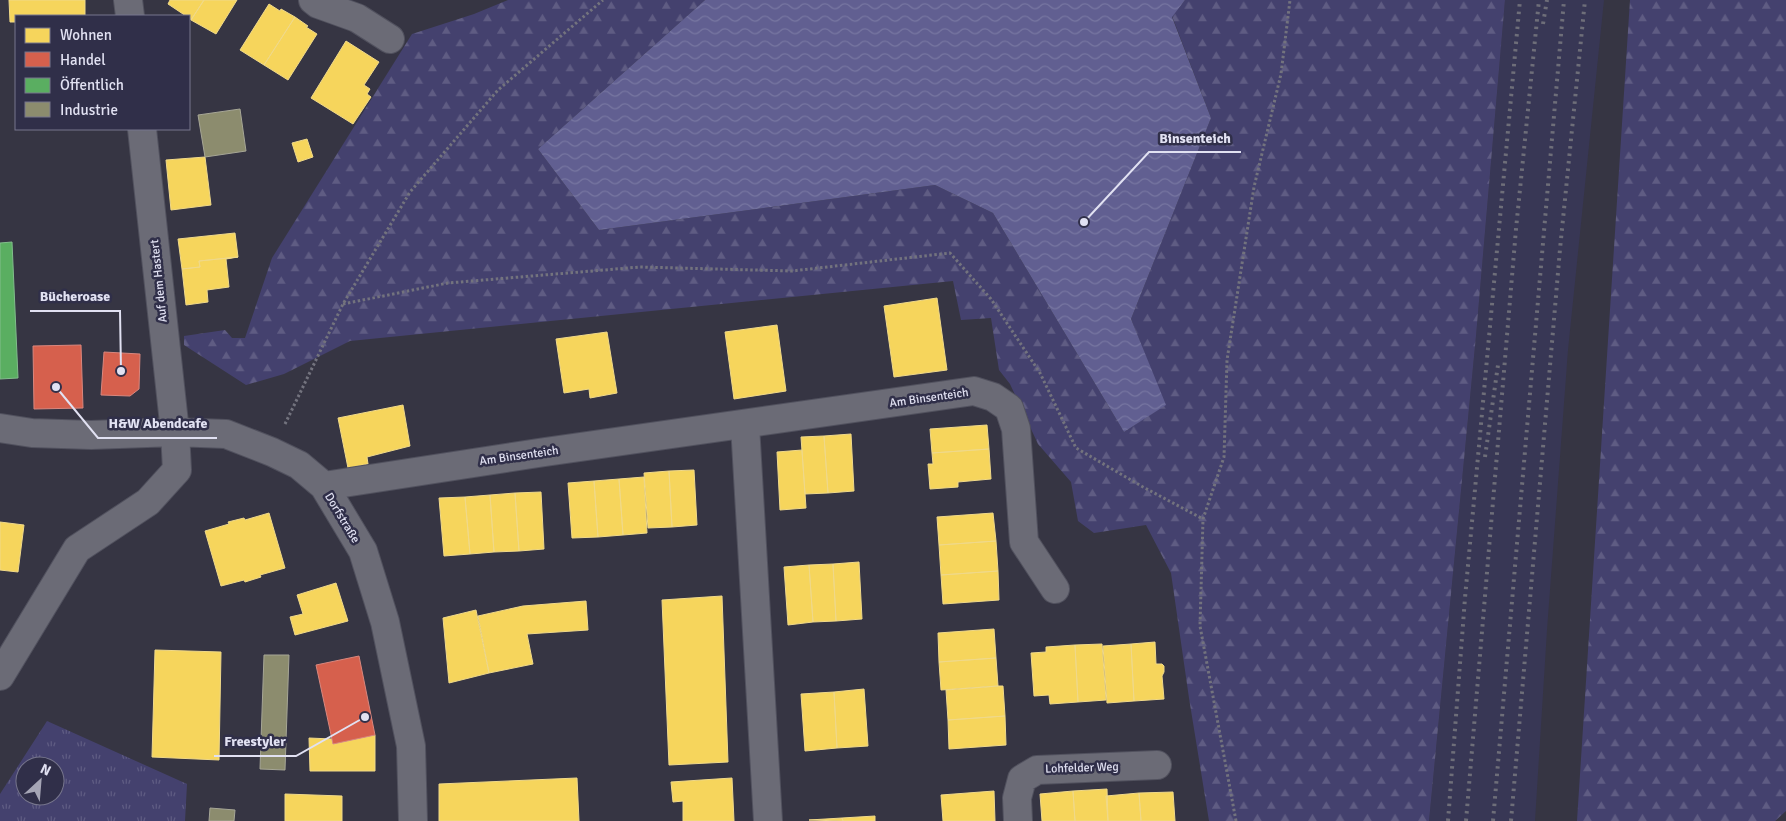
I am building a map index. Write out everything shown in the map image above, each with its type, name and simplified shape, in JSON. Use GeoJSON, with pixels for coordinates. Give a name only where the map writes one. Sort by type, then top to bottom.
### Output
{"type":"FeatureCollection","features":[{"type":"Feature","properties":{"kind":"street"},"geometry":{"type":"LineString","coordinates":[[128,0],[130,15]]}},
{"type":"Feature","properties":{"kind":"street"},"geometry":{"type":"LineString","coordinates":[[312,0],[357,18],[390,39]]}},
{"type":"Feature","properties":{"kind":"street","name":"Auf dem Hastert"},"geometry":{"type":"LineString","coordinates":[[0,676],[77,549],[148,502],[177,470],[175,432],[142,130]]}},
{"type":"Feature","properties":{"kind":"street","name":"Am Binsenteich"},"geometry":{"type":"LineString","coordinates":[[324,486],[545,452],[974,391],[993,396],[1009,408],[1016,429],[1024,542],[1054,589]]}},
{"type":"Feature","properties":{"kind":"street"},"geometry":{"type":"LineString","coordinates":[[745,425],[768,821]]}},
{"type":"Feature","properties":{"kind":"street","name":"Dorfstraße"},"geometry":{"type":"LineString","coordinates":[[0,428],[32,433],[91,435],[175,432],[226,434],[299,465],[324,486],[362,551],[385,622],[411,746],[413,821]]}},
{"type":"Feature","properties":{"kind":"street","name":"Lohfelder Weg"},"geometry":{"type":"LineString","coordinates":[[1018,821],[1017,798],[1022,779],[1037,770],[1157,765]]}},
{"type":"Feature","properties":{"kind":"path"},"geometry":{"type":"LineString","coordinates":[[272,452],[343,304],[410,192],[498,90],[603,0]]}},
{"type":"Feature","properties":{"kind":"path"},"geometry":{"type":"LineString","coordinates":[[1236,821],[1200,626],[1203,519],[1224,456],[1227,360],[1254,187],[1281,74],[1290,0]]}},
{"type":"Feature","properties":{"kind":"path"},"geometry":{"type":"LineString","coordinates":[[343,304],[448,283],[640,267],[792,272],[950,254],[991,299],[1040,373],[1076,448],[1203,519]]}},
{"type":"Feature","properties":{"kind":"shaded area"},"geometry":{"type":"Polygon","coordinates":[[[1505,0],[1604,0],[1568,350],[1535,821],[1429,821],[1476,336],[1505,0]]]}},
{"type":"Feature","properties":{"kind":"green space"},"geometry":{"type":"Polygon","coordinates":[[[508,0],[705,0],[538,149],[599,230],[935,185],[993,213],[1124,432],[1165,405],[1131,319],[1211,118],[1172,16],[1185,0],[1505,0],[1476,336],[1429,821],[1209,821],[1171,573],[1146,525],[1094,533],[1078,521],[1071,482],[1038,444],[1010,384],[999,370],[991,318],[961,320],[953,281],[350,341],[284,374],[246,385],[184,345],[184,336],[225,330],[232,338],[245,338],[272,258],[412,34],[474,14],[508,0]]]}},
{"type":"Feature","properties":{"kind":"green space"},"geometry":{"type":"Polygon","coordinates":[[[1630,0],[1786,0],[1786,811],[1775,821],[1577,821],[1630,0]]]}},
{"type":"Feature","properties":{"kind":"green space"},"geometry":{"type":"Polygon","coordinates":[[[47,721],[187,784],[185,821],[0,821],[0,794],[15,771],[15,806],[65,806],[65,756],[24,756],[47,721]]]}},
{"type":"Feature","properties":{"kind":"water"},"geometry":{"type":"Polygon","coordinates":[[[705,0],[1185,0],[1172,17],[1211,118],[1131,319],[1166,405],[1124,432],[993,213],[935,185],[599,230],[538,149],[705,0]]]}},
{"type":"Feature","properties":{"kind":"building: Wohnen"},"geometry":{"type":"Polygon","coordinates":[[[9,0],[85,0],[85,15],[15,15],[15,22],[10,22],[9,0]]]}},
{"type":"Feature","properties":{"kind":"building: Wohnen"},"geometry":{"type":"Polygon","coordinates":[[[170,0],[204,0],[191,20],[190,15],[184,15],[168,4],[170,0]]]}},
{"type":"Feature","properties":{"kind":"building: Wohnen"},"geometry":{"type":"Polygon","coordinates":[[[204,0],[237,0],[216,34],[191,20],[204,0]]]}},
{"type":"Feature","properties":{"kind":"building: Wohnen"},"geometry":{"type":"Polygon","coordinates":[[[269,4],[295,17],[264,65],[240,50],[269,4]]]}},
{"type":"Feature","properties":{"kind":"building: Wohnen"},"geometry":{"type":"Polygon","coordinates":[[[295,17],[317,34],[288,80],[264,65],[295,17]]]}},
{"type":"Feature","properties":{"kind":"building: Wohnen"},"geometry":{"type":"Polygon","coordinates":[[[346,41],[379,62],[364,85],[370,89],[367,94],[371,97],[353,124],[311,98],[346,41]]]}},
{"type":"Feature","properties":{"kind":"building: Wohnen"},"geometry":{"type":"Polygon","coordinates":[[[307,139],[313,157],[298,162],[292,143],[307,139]]]}},
{"type":"Feature","properties":{"kind":"building: Wohnen"},"geometry":{"type":"Polygon","coordinates":[[[205,157],[211,205],[171,210],[166,160],[205,157]]]}},
{"type":"Feature","properties":{"kind":"building: Wohnen"},"geometry":{"type":"Polygon","coordinates":[[[235,233],[238,257],[199,261],[200,267],[182,269],[178,239],[235,233]]]}},
{"type":"Feature","properties":{"kind":"building: Wohnen"},"geometry":{"type":"Polygon","coordinates":[[[238,257],[226,259],[229,287],[207,290],[208,302],[186,305],[182,269],[200,267],[199,261],[238,257]]]}},
{"type":"Feature","properties":{"kind":"building: Wohnen"},"geometry":{"type":"Polygon","coordinates":[[[937,298],[947,370],[894,377],[884,306],[937,298]]]}},
{"type":"Feature","properties":{"kind":"building: Wohnen"},"geometry":{"type":"Polygon","coordinates":[[[777,325],[786,391],[734,399],[725,332],[777,325]]]}},
{"type":"Feature","properties":{"kind":"building: Wohnen"},"geometry":{"type":"Polygon","coordinates":[[[607,332],[617,393],[590,398],[589,389],[564,393],[556,339],[607,332]]]}},
{"type":"Feature","properties":{"kind":"building: Wohnen"},"geometry":{"type":"Polygon","coordinates":[[[403,405],[410,446],[367,457],[368,464],[348,468],[338,418],[403,405]]]}},
{"type":"Feature","properties":{"kind":"building: Wohnen"},"geometry":{"type":"Polygon","coordinates":[[[987,425],[989,449],[932,453],[930,429],[987,425]]]}},
{"type":"Feature","properties":{"kind":"building: Wohnen"},"geometry":{"type":"Polygon","coordinates":[[[851,434],[854,491],[828,493],[824,436],[851,434]]]}},
{"type":"Feature","properties":{"kind":"building: Wohnen"},"geometry":{"type":"Polygon","coordinates":[[[824,436],[828,493],[805,494],[801,437],[824,436]]]}},
{"type":"Feature","properties":{"kind":"building: Wohnen"},"geometry":{"type":"Polygon","coordinates":[[[989,449],[991,479],[958,482],[958,487],[930,489],[928,464],[933,464],[932,453],[989,449]]]}},
{"type":"Feature","properties":{"kind":"building: Wohnen"},"geometry":{"type":"Polygon","coordinates":[[[802,450],[806,508],[780,510],[777,452],[802,450]]]}},
{"type":"Feature","properties":{"kind":"building: Wohnen"},"geometry":{"type":"Polygon","coordinates":[[[694,470],[697,525],[672,527],[669,471],[694,470]]]}},
{"type":"Feature","properties":{"kind":"building: Wohnen"},"geometry":{"type":"Polygon","coordinates":[[[669,471],[672,527],[648,528],[644,473],[669,471]]]}},
{"type":"Feature","properties":{"kind":"building: Wohnen"},"geometry":{"type":"Polygon","coordinates":[[[644,477],[647,533],[623,535],[619,479],[644,477]]]}},
{"type":"Feature","properties":{"kind":"building: Wohnen"},"geometry":{"type":"Polygon","coordinates":[[[619,479],[623,535],[598,537],[594,481],[619,479]]]}},
{"type":"Feature","properties":{"kind":"building: Wohnen"},"geometry":{"type":"Polygon","coordinates":[[[594,481],[598,537],[572,538],[568,483],[594,481]]]}},
{"type":"Feature","properties":{"kind":"building: Wohnen"},"geometry":{"type":"Polygon","coordinates":[[[541,492],[544,549],[519,551],[515,493],[541,492]]]}},
{"type":"Feature","properties":{"kind":"building: Wohnen"},"geometry":{"type":"Polygon","coordinates":[[[515,493],[519,551],[494,552],[490,495],[515,493]]]}},
{"type":"Feature","properties":{"kind":"building: Wohnen"},"geometry":{"type":"Polygon","coordinates":[[[490,495],[494,552],[470,554],[465,497],[490,495]]]}},
{"type":"Feature","properties":{"kind":"building: Wohnen"},"geometry":{"type":"Polygon","coordinates":[[[465,497],[470,554],[444,556],[439,498],[465,497]]]}},
{"type":"Feature","properties":{"kind":"building: Wohnen"},"geometry":{"type":"Polygon","coordinates":[[[269,513],[285,568],[260,575],[261,577],[245,582],[244,580],[221,586],[205,531],[229,524],[228,522],[244,518],[245,520],[269,513]]]}},
{"type":"Feature","properties":{"kind":"building: Wohnen"},"geometry":{"type":"Polygon","coordinates":[[[993,513],[996,541],[939,545],[937,517],[993,513]]]}},
{"type":"Feature","properties":{"kind":"building: Wohnen"},"geometry":{"type":"Polygon","coordinates":[[[0,522],[24,525],[18,572],[0,570],[0,522]]]}},
{"type":"Feature","properties":{"kind":"building: Wohnen"},"geometry":{"type":"Polygon","coordinates":[[[996,541],[998,571],[941,575],[939,545],[996,541]]]}},
{"type":"Feature","properties":{"kind":"building: Wohnen"},"geometry":{"type":"Polygon","coordinates":[[[859,562],[862,619],[836,621],[833,564],[859,562]]]}},
{"type":"Feature","properties":{"kind":"building: Wohnen"},"geometry":{"type":"Polygon","coordinates":[[[833,564],[836,621],[813,622],[809,565],[833,564]]]}},
{"type":"Feature","properties":{"kind":"building: Wohnen"},"geometry":{"type":"Polygon","coordinates":[[[809,565],[813,622],[788,625],[784,567],[809,565]]]}},
{"type":"Feature","properties":{"kind":"building: Wohnen"},"geometry":{"type":"Polygon","coordinates":[[[998,571],[999,600],[943,604],[941,575],[998,571]]]}},
{"type":"Feature","properties":{"kind":"building: Wohnen"},"geometry":{"type":"Polygon","coordinates":[[[336,583],[348,621],[295,635],[290,617],[303,614],[297,595],[336,583]]]}},
{"type":"Feature","properties":{"kind":"building: Wohnen"},"geometry":{"type":"Polygon","coordinates":[[[722,596],[728,762],[669,765],[662,600],[722,596]]]}},
{"type":"Feature","properties":{"kind":"building: Wohnen"},"geometry":{"type":"Polygon","coordinates":[[[586,601],[588,630],[527,634],[533,664],[489,673],[478,616],[523,606],[586,601]]]}},
{"type":"Feature","properties":{"kind":"building: Wohnen"},"geometry":{"type":"Polygon","coordinates":[[[476,610],[489,673],[449,683],[443,618],[476,610]]]}},
{"type":"Feature","properties":{"kind":"building: Wohnen"},"geometry":{"type":"Polygon","coordinates":[[[994,629],[996,658],[939,662],[938,633],[994,629]]]}},
{"type":"Feature","properties":{"kind":"building: Wohnen"},"geometry":{"type":"Polygon","coordinates":[[[1155,642],[1156,664],[1164,666],[1162,676],[1164,699],[1134,701],[1131,644],[1155,642]]]}},
{"type":"Feature","properties":{"kind":"building: Wohnen"},"geometry":{"type":"Polygon","coordinates":[[[1102,644],[1106,700],[1078,702],[1075,645],[1102,644]]]}},
{"type":"Feature","properties":{"kind":"building: Wohnen"},"geometry":{"type":"Polygon","coordinates":[[[1131,644],[1134,701],[1107,703],[1103,646],[1131,644]]]}},
{"type":"Feature","properties":{"kind":"building: Wohnen"},"geometry":{"type":"Polygon","coordinates":[[[1075,645],[1078,702],[1050,704],[1049,695],[1034,696],[1031,653],[1046,652],[1046,647],[1075,645]]]}},
{"type":"Feature","properties":{"kind":"building: Wohnen"},"geometry":{"type":"Polygon","coordinates":[[[155,650],[221,652],[219,760],[152,757],[155,650]]]}},
{"type":"Feature","properties":{"kind":"building: Wohnen"},"geometry":{"type":"Polygon","coordinates":[[[996,658],[998,686],[941,690],[939,662],[996,658]]]}},
{"type":"Feature","properties":{"kind":"building: Wohnen"},"geometry":{"type":"Polygon","coordinates":[[[1003,686],[1005,716],[948,720],[946,690],[1003,686]]]}},
{"type":"Feature","properties":{"kind":"building: Wohnen"},"geometry":{"type":"Polygon","coordinates":[[[864,689],[868,746],[837,748],[834,692],[864,689]]]}},
{"type":"Feature","properties":{"kind":"building: Wohnen"},"geometry":{"type":"Polygon","coordinates":[[[834,692],[837,748],[805,751],[801,694],[834,692]]]}},
{"type":"Feature","properties":{"kind":"building: Wohnen"},"geometry":{"type":"Polygon","coordinates":[[[1005,716],[1006,745],[949,749],[948,720],[1005,716]]]}},
{"type":"Feature","properties":{"kind":"building: Wohnen"},"geometry":{"type":"Polygon","coordinates":[[[375,735],[375,771],[310,771],[309,738],[332,739],[333,744],[375,735]]]}},
{"type":"Feature","properties":{"kind":"building: Wohnen"},"geometry":{"type":"Polygon","coordinates":[[[577,778],[579,821],[439,821],[439,784],[577,778]]]}},
{"type":"Feature","properties":{"kind":"building: Wohnen"},"geometry":{"type":"Polygon","coordinates":[[[732,778],[734,821],[683,821],[683,801],[673,802],[671,782],[732,778]]]}},
{"type":"Feature","properties":{"kind":"building: Wohnen"},"geometry":{"type":"Polygon","coordinates":[[[1107,789],[1108,821],[1075,821],[1073,791],[1107,789]]]}},
{"type":"Feature","properties":{"kind":"building: Wohnen"},"geometry":{"type":"Polygon","coordinates":[[[994,791],[995,821],[943,821],[941,795],[994,791]]]}},
{"type":"Feature","properties":{"kind":"building: Wohnen"},"geometry":{"type":"Polygon","coordinates":[[[1073,791],[1075,821],[1042,821],[1040,794],[1073,791]]]}},
{"type":"Feature","properties":{"kind":"building: Wohnen"},"geometry":{"type":"Polygon","coordinates":[[[1173,792],[1175,821],[1141,821],[1139,793],[1173,792]]]}},
{"type":"Feature","properties":{"kind":"building: Wohnen"},"geometry":{"type":"Polygon","coordinates":[[[1139,793],[1141,821],[1108,821],[1106,796],[1139,793]]]}},
{"type":"Feature","properties":{"kind":"building: Wohnen"},"geometry":{"type":"Polygon","coordinates":[[[285,794],[342,796],[342,821],[285,821],[285,794]]]}},
{"type":"Feature","properties":{"kind":"building: Wohnen"},"geometry":{"type":"Polygon","coordinates":[[[875,816],[875,821],[843,821],[842,818],[875,816]]]}},
{"type":"Feature","properties":{"kind":"building: Wohnen"},"geometry":{"type":"Polygon","coordinates":[[[842,818],[843,821],[809,820],[842,818]]]}},
{"type":"Feature","properties":{"kind":"building: Handel"},"geometry":{"type":"Polygon","coordinates":[[[81,345],[83,408],[34,409],[33,346],[81,345]]]}},
{"type":"Feature","properties":{"kind":"building: Handel"},"geometry":{"type":"Polygon","coordinates":[[[104,352],[140,354],[139,389],[130,396],[101,395],[104,352]]]}},
{"type":"Feature","properties":{"kind":"building: Handel"},"geometry":{"type":"Polygon","coordinates":[[[359,656],[375,735],[333,744],[316,665],[359,656]]]}},
{"type":"Feature","properties":{"kind":"building: Öffentlich"},"geometry":{"type":"Polygon","coordinates":[[[12,242],[18,378],[0,379],[0,243],[12,242]]]}},
{"type":"Feature","properties":{"kind":"building: Industrie"},"geometry":{"type":"Polygon","coordinates":[[[240,109],[246,151],[205,157],[198,115],[240,109]]]}},
{"type":"Feature","properties":{"kind":"building: Industrie"},"geometry":{"type":"Polygon","coordinates":[[[264,655],[289,655],[285,770],[260,769],[264,655]]]}},
{"type":"Feature","properties":{"kind":"building: Industrie"},"geometry":{"type":"Polygon","coordinates":[[[210,808],[235,810],[234,821],[209,821],[210,808]]]}},
{"type":"Feature","properties":{"kind":"railway"},"geometry":{"type":"LineString","coordinates":[[1448,821],[1465,598],[1520,0]]}},
{"type":"Feature","properties":{"kind":"railway"},"geometry":{"type":"LineString","coordinates":[[1466,821],[1516,229],[1539,0]]}},
{"type":"Feature","properties":{"kind":"railway"},"geometry":{"type":"LineString","coordinates":[[1543,24],[1547,0]]}},
{"type":"Feature","properties":{"kind":"railway"},"geometry":{"type":"LineString","coordinates":[[1493,821],[1564,0]]}},
{"type":"Feature","properties":{"kind":"railway"},"geometry":{"type":"LineString","coordinates":[[1511,821],[1560,249],[1585,0]]}},
{"type":"Feature","properties":{"kind":"railway"},"geometry":{"type":"LineString","coordinates":[[1485,457],[1498,365]]}},
{"type":"Feature","properties":{"kind":"place","name":"Binsenteich"},"geometry":{"type":"Point","coordinates":[1084,222]}},
{"type":"Feature","properties":{"kind":"place","name":"Bücheroase"},"geometry":{"type":"Point","coordinates":[121,371]}},
{"type":"Feature","properties":{"kind":"place","name":"H&W Abendcafe"},"geometry":{"type":"Point","coordinates":[56,387]}},
{"type":"Feature","properties":{"kind":"place","name":"Freestyler"},"geometry":{"type":"Point","coordinates":[365,717]}}]}
